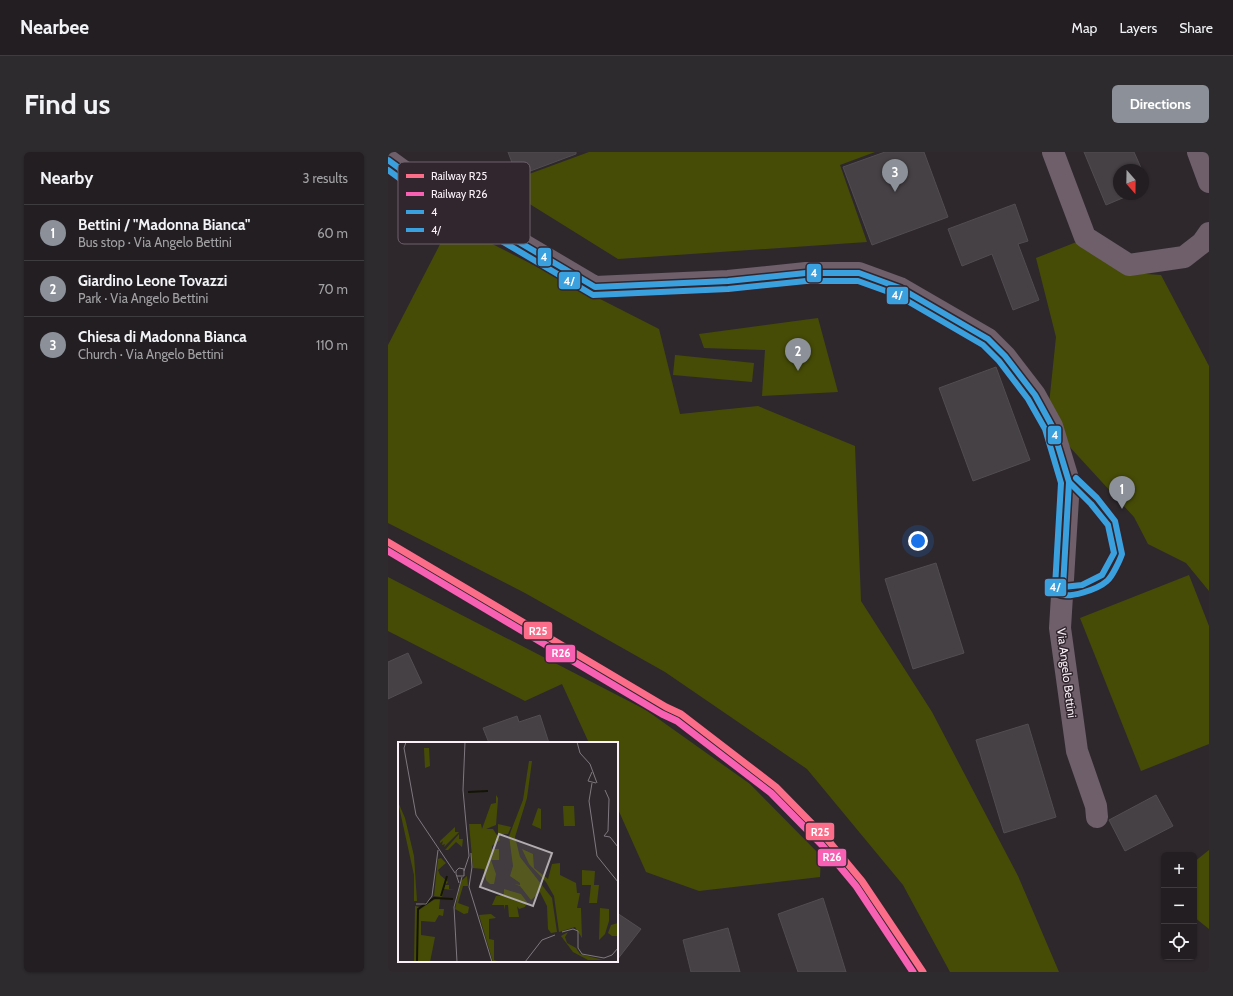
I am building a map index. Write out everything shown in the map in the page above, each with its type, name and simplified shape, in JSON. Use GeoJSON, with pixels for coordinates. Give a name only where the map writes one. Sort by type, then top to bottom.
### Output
{"type":"FeatureCollection","features":[{"type":"Feature","properties":{"kind":"street"},"geometry":{"type":"LineString","coordinates":[[1052,152],[1085,237],[1129,265],[1184,257],[1202,243],[1209,233]]}},
{"type":"Feature","properties":{"kind":"street"},"geometry":{"type":"LineString","coordinates":[[1198,152],[1209,182]]}},
{"type":"Feature","properties":{"kind":"street","name":"Via Angelo Bettini"},"geometry":{"type":"LineString","coordinates":[[388,160],[398,167]]}},
{"type":"Feature","properties":{"kind":"street","name":"Via Angelo Bettini"},"geometry":{"type":"LineString","coordinates":[[522,244],[595,287],[728,280],[806,273],[859,273],[900,288],[988,339],[1005,356],[1035,395],[1052,426],[1069,482],[1060,628],[1077,751],[1096,806],[1096,817]]}},
{"type":"Feature","properties":{"kind":"green space"},"geometry":{"type":"Polygon","coordinates":[[[589,152],[875,152],[840,165],[867,242],[618,259],[530,204],[530,174],[589,152]]]}},
{"type":"Feature","properties":{"kind":"green space"},"geometry":{"type":"Polygon","coordinates":[[[1079,241],[1131,273],[1161,275],[1209,366],[1209,591],[1186,563],[1148,544],[1134,517],[1068,445],[1048,414],[1056,337],[1036,258],[1079,241]]]}},
{"type":"Feature","properties":{"kind":"green space"},"geometry":{"type":"Polygon","coordinates":[[[440,244],[492,244],[659,329],[680,414],[758,406],[855,446],[861,601],[932,712],[1018,876],[1059,972],[950,972],[903,885],[807,769],[665,672],[525,593],[388,523],[388,345],[440,244]]]}},
{"type":"Feature","properties":{"kind":"green space"},"geometry":{"type":"Polygon","coordinates":[[[818,318],[838,392],[762,396],[765,350],[704,348],[699,334],[818,318]]]}},
{"type":"Feature","properties":{"kind":"green space"},"geometry":{"type":"Polygon","coordinates":[[[675,355],[754,363],[752,382],[673,375],[675,355]]]}},
{"type":"Feature","properties":{"kind":"green space"},"geometry":{"type":"Polygon","coordinates":[[[1189,575],[1209,626],[1209,744],[1141,771],[1080,618],[1189,575]]]}},
{"type":"Feature","properties":{"kind":"green space"},"geometry":{"type":"Polygon","coordinates":[[[388,577],[646,710],[750,784],[821,856],[820,877],[699,891],[646,872],[618,809],[618,742],[589,742],[562,684],[525,701],[388,631],[388,577]]]}},
{"type":"Feature","properties":{"kind":"green space"},"geometry":{"type":"Polygon","coordinates":[[[1209,850],[1209,929],[1197,919],[1197,860],[1209,850]]]}},
{"type":"Feature","properties":{"kind":"building"},"geometry":{"type":"Polygon","coordinates":[[[508,152],[576,152],[576,154],[530,171],[530,162],[512,162],[508,152]]]}},
{"type":"Feature","properties":{"kind":"building"},"geometry":{"type":"Polygon","coordinates":[[[885,152],[924,152],[948,217],[872,245],[843,167],[885,152]]]}},
{"type":"Feature","properties":{"kind":"building"},"geometry":{"type":"Polygon","coordinates":[[[1084,152],[1134,152],[1139,164],[1113,164],[1113,200],[1118,200],[1106,205],[1084,152]]]}},
{"type":"Feature","properties":{"kind":"building"},"geometry":{"type":"Polygon","coordinates":[[[1015,204],[1028,241],[1018,244],[1039,300],[1013,310],[992,254],[962,266],[948,229],[1015,204]]]}},
{"type":"Feature","properties":{"kind":"building"},"geometry":{"type":"Polygon","coordinates":[[[996,367],[1030,460],[973,481],[939,388],[996,367]]]}},
{"type":"Feature","properties":{"kind":"building"},"geometry":{"type":"Polygon","coordinates":[[[936,563],[964,653],[913,669],[885,579],[936,563]]]}},
{"type":"Feature","properties":{"kind":"building"},"geometry":{"type":"Polygon","coordinates":[[[408,653],[422,683],[388,699],[388,662],[408,653]]]}},
{"type":"Feature","properties":{"kind":"building"},"geometry":{"type":"Polygon","coordinates":[[[540,715],[549,742],[489,742],[483,728],[517,716],[519,722],[540,715]]]}},
{"type":"Feature","properties":{"kind":"building"},"geometry":{"type":"Polygon","coordinates":[[[1028,724],[1056,817],[1004,833],[976,740],[1028,724]]]}},
{"type":"Feature","properties":{"kind":"building"},"geometry":{"type":"Polygon","coordinates":[[[1156,795],[1173,826],[1125,851],[1109,820],[1156,795]]]}},
{"type":"Feature","properties":{"kind":"building"},"geometry":{"type":"Polygon","coordinates":[[[823,898],[846,972],[798,972],[778,914],[823,898]]]}},
{"type":"Feature","properties":{"kind":"building"},"geometry":{"type":"Polygon","coordinates":[[[618,914],[641,929],[618,959],[618,914]]]}},
{"type":"Feature","properties":{"kind":"building"},"geometry":{"type":"Polygon","coordinates":[[[728,928],[740,972],[691,972],[683,940],[728,928]]]}},
{"type":"Feature","properties":{"kind":"rail line","name":"R25"},"geometry":{"type":"LineString","coordinates":[[388,542],[666,707],[681,714],[776,787],[827,839],[862,881],[923,972]]}},
{"type":"Feature","properties":{"kind":"rail line","name":"R26"},"geometry":{"type":"LineString","coordinates":[[388,551],[662,714],[677,721],[771,793],[821,844],[856,886],[913,972]]}},
{"type":"Feature","properties":{"kind":"transit line","name":"4"},"geometry":{"type":"LineString","coordinates":[[388,160],[398,167]]}},
{"type":"Feature","properties":{"kind":"transit line","name":"4/"},"geometry":{"type":"LineString","coordinates":[[388,170],[398,177]]}},
{"type":"Feature","properties":{"kind":"transit line","name":"4/"},"geometry":{"type":"LineString","coordinates":[[507,244],[593,295],[728,289],[806,281],[858,281],[897,295],[983,345],[999,361],[1028,399],[1045,429],[1061,483],[1055,587],[1057,593],[1062,595],[1083,593],[1103,584],[1111,576],[1122,554],[1115,521],[1097,498],[1076,478]]}},
{"type":"Feature","properties":{"kind":"transit line","name":"4"},"geometry":{"type":"LineString","coordinates":[[522,244],[595,287],[728,281],[806,273],[859,273],[900,288],[988,339],[1005,356],[1035,395],[1052,426],[1069,482],[1063,587]]}},
{"type":"Feature","properties":{"kind":"transit line","name":"4"},"geometry":{"type":"LineString","coordinates":[[1063,587],[1082,585],[1102,575],[1114,553],[1108,525],[1091,504],[1069,482]]}},
{"type":"Feature","properties":{"kind":"place","name":"Chiesa di Madonna Bianca"},"geometry":{"type":"Point","coordinates":[895,192]}},
{"type":"Feature","properties":{"kind":"place","name":"Giardino Leone Tovazzi"},"geometry":{"type":"Point","coordinates":[798,371]}},
{"type":"Feature","properties":{"kind":"place","name":"Bettini / \"Madonna Bianca\""},"geometry":{"type":"Point","coordinates":[1122,509]}}]}
